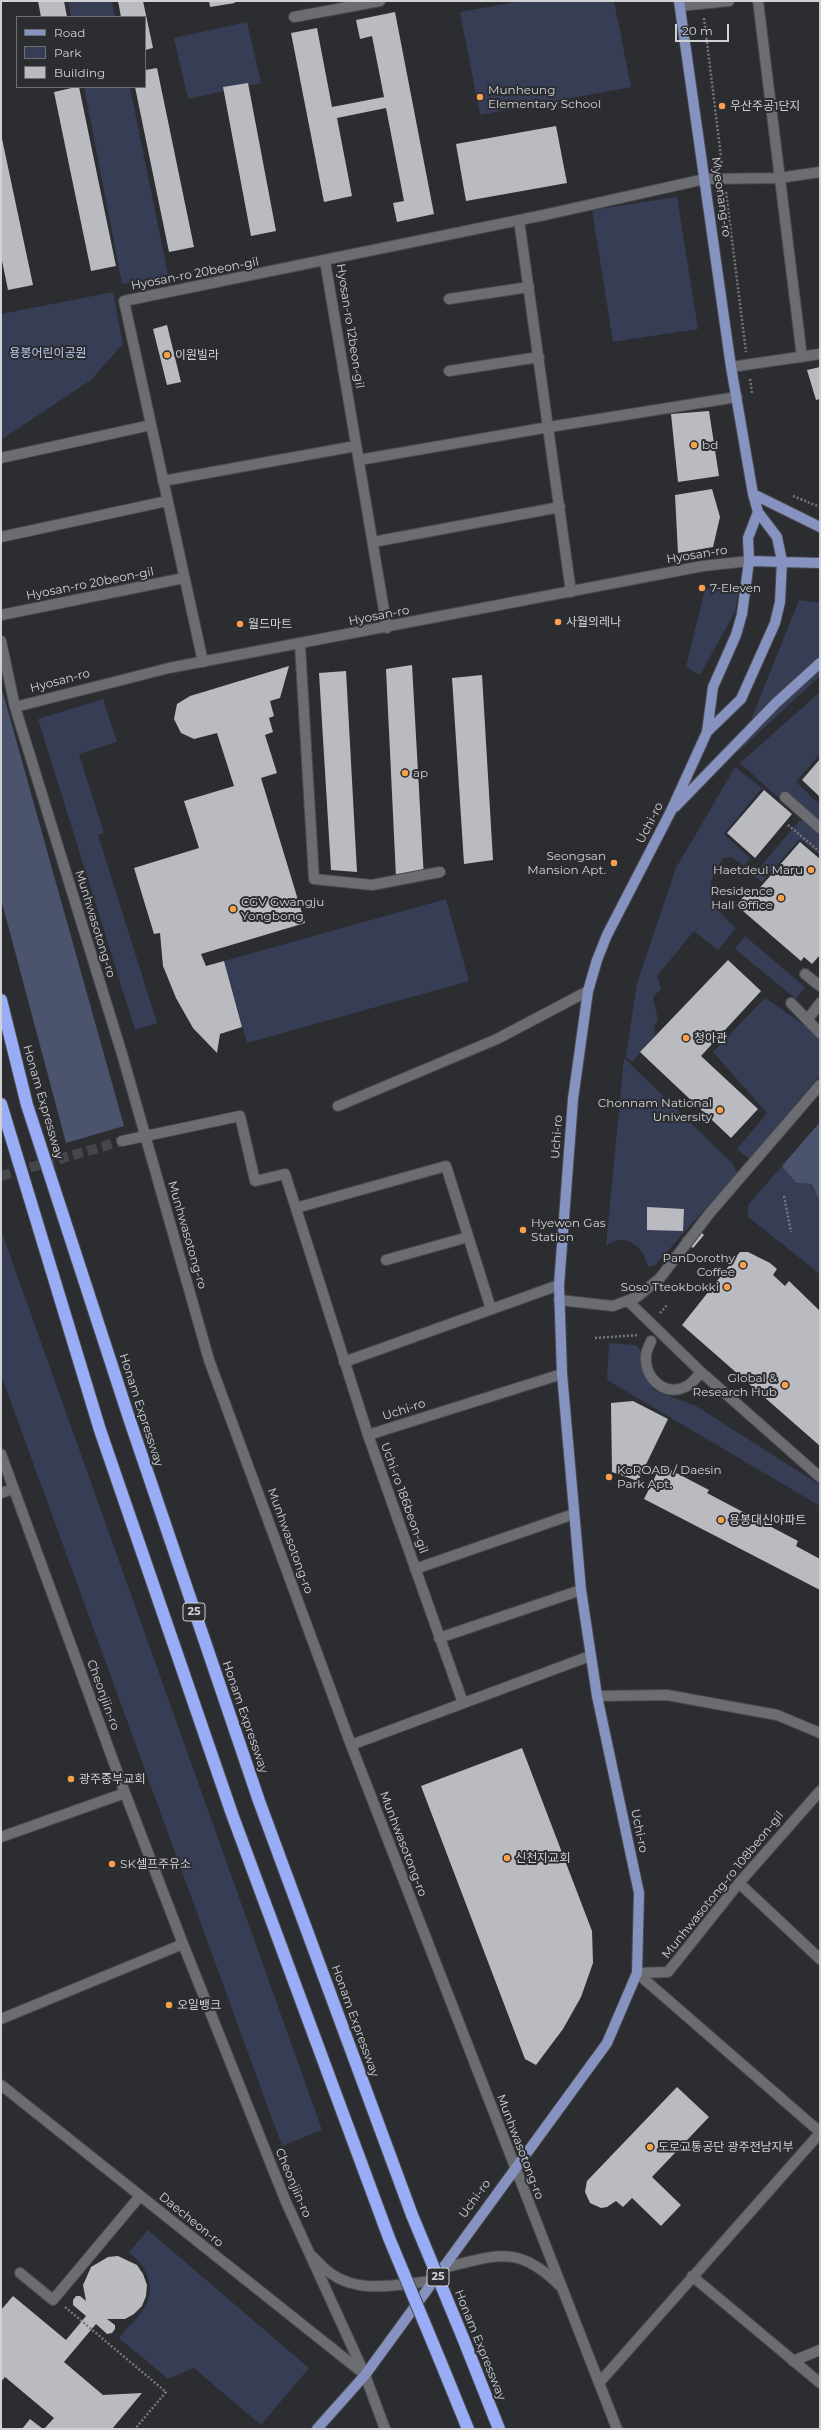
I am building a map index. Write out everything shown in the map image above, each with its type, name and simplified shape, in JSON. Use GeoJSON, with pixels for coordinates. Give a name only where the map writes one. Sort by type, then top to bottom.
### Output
{"type":"FeatureCollection","features":[{"type":"Feature","properties":{"kind":"highway","name":"Honam Expressway"},"geometry":{"type":"LineString","coordinates":[[1,1000],[27,1105],[134,1433],[259,1801],[412,2215],[499,2429]]}},
{"type":"Feature","properties":{"kind":"highway","name":"25"},"geometry":{"type":"LineString","coordinates":[[1,1104],[100,1430],[232,1814],[389,2238],[468,2429]]}},
{"type":"Feature","properties":{"kind":"main road","name":"Myeonang-ro"},"geometry":{"type":"LineString","coordinates":[[679,4],[731,367],[753,494],[758,512],[777,537],[782,561]]}},
{"type":"Feature","properties":{"kind":"main road"},"geometry":{"type":"LineString","coordinates":[[753,494],[820,527]]}},
{"type":"Feature","properties":{"kind":"main road"},"geometry":{"type":"LineString","coordinates":[[758,512],[748,538],[749,560],[820,563]]}},
{"type":"Feature","properties":{"kind":"main road","name":"Uchi-ro"},"geometry":{"type":"LineString","coordinates":[[317,2429],[365,2375],[514,2168],[607,2043],[637,1973],[639,1893],[597,1696],[590,1656],[581,1590],[562,1374],[559,1285],[573,1099],[588,991],[607,935],[671,811],[707,732],[713,687],[736,635],[742,614],[749,560]]}},
{"type":"Feature","properties":{"kind":"main road","name":"Uchi-ro"},"geometry":{"type":"LineString","coordinates":[[707,732],[740,699],[756,669],[777,616],[780,602],[782,561]]}},
{"type":"Feature","properties":{"kind":"main road"},"geometry":{"type":"LineString","coordinates":[[671,811],[776,703],[820,663]]}},
{"type":"Feature","properties":{"kind":"street"},"geometry":{"type":"LineString","coordinates":[[294,17],[380,1]]}},
{"type":"Feature","properties":{"kind":"street"},"geometry":{"type":"LineString","coordinates":[[679,4],[702,4],[729,1]]}},
{"type":"Feature","properties":{"kind":"street"},"geometry":{"type":"LineString","coordinates":[[758,1],[802,357]]}},
{"type":"Feature","properties":{"kind":"street","name":"Hyosan-ro 12beon-gil"},"geometry":{"type":"LineString","coordinates":[[387,628],[325,261],[705,179],[779,178],[820,172]]}},
{"type":"Feature","properties":{"kind":"street"},"geometry":{"type":"LineString","coordinates":[[519,220],[571,592]]}},
{"type":"Feature","properties":{"kind":"street","name":"Hyosan-ro 20beon-gil"},"geometry":{"type":"LineString","coordinates":[[203,662],[124,301],[325,261]]}},
{"type":"Feature","properties":{"kind":"street"},"geometry":{"type":"LineString","coordinates":[[449,299],[529,287]]}},
{"type":"Feature","properties":{"kind":"street"},"geometry":{"type":"LineString","coordinates":[[731,367],[820,354]]}},
{"type":"Feature","properties":{"kind":"street"},"geometry":{"type":"LineString","coordinates":[[449,371],[539,357]]}},
{"type":"Feature","properties":{"kind":"street"},"geometry":{"type":"LineString","coordinates":[[359,460],[549,427],[737,397]]}},
{"type":"Feature","properties":{"kind":"street"},"geometry":{"type":"LineString","coordinates":[[1,458],[151,426]]}},
{"type":"Feature","properties":{"kind":"street"},"geometry":{"type":"LineString","coordinates":[[163,481],[356,446]]}},
{"type":"Feature","properties":{"kind":"street"},"geometry":{"type":"LineString","coordinates":[[1,537],[167,501]]}},
{"type":"Feature","properties":{"kind":"street"},"geometry":{"type":"LineString","coordinates":[[373,542],[560,507]]}},
{"type":"Feature","properties":{"kind":"street","name":"Hyosan-ro"},"geometry":{"type":"LineString","coordinates":[[15,707],[87,687],[203,662],[300,645],[703,566],[749,560]]}},
{"type":"Feature","properties":{"kind":"street","name":"Hyosan-ro 20beon-gil"},"geometry":{"type":"LineString","coordinates":[[1,615],[184,578]]}},
{"type":"Feature","properties":{"kind":"street","name":"Munhwasotong-ro"},"geometry":{"type":"LineString","coordinates":[[1,641],[15,707],[146,1136],[209,1360],[351,1745],[514,2168],[617,2429]]}},
{"type":"Feature","properties":{"kind":"street"},"geometry":{"type":"LineString","coordinates":[[300,645],[314,879],[372,884],[440,872]]}},
{"type":"Feature","properties":{"kind":"street"},"geometry":{"type":"LineString","coordinates":[[785,797],[820,828]]}},
{"type":"Feature","properties":{"kind":"street"},"geometry":{"type":"LineString","coordinates":[[805,974],[820,986]]}},
{"type":"Feature","properties":{"kind":"street"},"geometry":{"type":"LineString","coordinates":[[338,1106],[497,1039],[588,991]]}},
{"type":"Feature","properties":{"kind":"street"},"geometry":{"type":"LineString","coordinates":[[791,1003],[820,1033]]}},
{"type":"Feature","properties":{"kind":"street"},"geometry":{"type":"LineString","coordinates":[[808,1019],[820,1003]]}},
{"type":"Feature","properties":{"kind":"street"},"geometry":{"type":"LineString","coordinates":[[560,1300],[613,1306],[637,1297],[660,1278],[709,1214],[820,1085]]}},
{"type":"Feature","properties":{"kind":"street","name":"Uchi-ro 186beon-gil"},"geometry":{"type":"LineString","coordinates":[[146,1136],[240,1116],[255,1181],[285,1174],[368,1435],[463,1703]]}},
{"type":"Feature","properties":{"kind":"street"},"geometry":{"type":"LineString","coordinates":[[122,1141],[146,1136]]}},
{"type":"Feature","properties":{"kind":"street"},"geometry":{"type":"LineString","coordinates":[[296,1208],[446,1166],[491,1309]]}},
{"type":"Feature","properties":{"kind":"street"},"geometry":{"type":"LineString","coordinates":[[386,1260],[468,1237]]}},
{"type":"Feature","properties":{"kind":"street"},"geometry":{"type":"LineString","coordinates":[[344,1362],[559,1285]]}},
{"type":"Feature","properties":{"kind":"street"},"geometry":{"type":"LineString","coordinates":[[628,1301],[701,1372],[820,1477]]}},
{"type":"Feature","properties":{"kind":"street"},"geometry":{"type":"LineString","coordinates":[[651,1341],[646,1354],[646,1364],[650,1375],[657,1384],[666,1389],[677,1390],[687,1387],[701,1372]]}},
{"type":"Feature","properties":{"kind":"street","name":"Uchi-ro"},"geometry":{"type":"LineString","coordinates":[[368,1435],[562,1374]]}},
{"type":"Feature","properties":{"kind":"street","name":"Cheonjiin-ro"},"geometry":{"type":"LineString","coordinates":[[1,1454],[125,1794],[183,1944],[286,2202],[365,2375],[384,2429]]}},
{"type":"Feature","properties":{"kind":"street"},"geometry":{"type":"LineString","coordinates":[[1,1493],[13,1489]]}},
{"type":"Feature","properties":{"kind":"street"},"geometry":{"type":"LineString","coordinates":[[415,1569],[574,1514]]}},
{"type":"Feature","properties":{"kind":"street"},"geometry":{"type":"LineString","coordinates":[[439,1638],[581,1590]]}},
{"type":"Feature","properties":{"kind":"street"},"geometry":{"type":"LineString","coordinates":[[351,1745],[590,1656]]}},
{"type":"Feature","properties":{"kind":"street"},"geometry":{"type":"LineString","coordinates":[[597,1696],[667,1695],[777,1715],[820,1733]]}},
{"type":"Feature","properties":{"kind":"street","name":"Munhwasotong-ro 108beon-gil"},"geometry":{"type":"LineString","coordinates":[[637,1973],[668,1972],[739,1883],[820,1791]]}},
{"type":"Feature","properties":{"kind":"street"},"geometry":{"type":"LineString","coordinates":[[1,1837],[125,1794]]}},
{"type":"Feature","properties":{"kind":"street"},"geometry":{"type":"LineString","coordinates":[[739,1883],[820,1959]]}},
{"type":"Feature","properties":{"kind":"street"},"geometry":{"type":"LineString","coordinates":[[1,2019],[183,1944]]}},
{"type":"Feature","properties":{"kind":"street"},"geometry":{"type":"LineString","coordinates":[[599,2383],[820,2132],[637,1973]]}},
{"type":"Feature","properties":{"kind":"street","name":"Daecheon-ro"},"geometry":{"type":"LineString","coordinates":[[1,2085],[365,2375]]}},
{"type":"Feature","properties":{"kind":"street"},"geometry":{"type":"LineString","coordinates":[[20,2273],[53,2300],[140,2196]]}},
{"type":"Feature","properties":{"kind":"street"},"geometry":{"type":"LineString","coordinates":[[308,2253],[330,2273],[350,2284],[370,2287],[433,2281]]}},
{"type":"Feature","properties":{"kind":"street"},"geometry":{"type":"LineString","coordinates":[[442,2268],[500,2256],[513,2256],[536,2265],[562,2288]]}},
{"type":"Feature","properties":{"kind":"street"},"geometry":{"type":"LineString","coordinates":[[692,2276],[820,2383]]}},
{"type":"Feature","properties":{"kind":"street"},"geometry":{"type":"LineString","coordinates":[[793,2361],[820,2350]]}},
{"type":"Feature","properties":{"kind":"path"},"geometry":{"type":"LineString","coordinates":[[702,4],[752,394]]}},
{"type":"Feature","properties":{"kind":"path"},"geometry":{"type":"LineString","coordinates":[[792,496],[820,507]]}},
{"type":"Feature","properties":{"kind":"path"},"geometry":{"type":"LineString","coordinates":[[788,825],[820,852]]}},
{"type":"Feature","properties":{"kind":"path"},"geometry":{"type":"LineString","coordinates":[[784,1196],[791,1232]]}},
{"type":"Feature","properties":{"kind":"path"},"geometry":{"type":"LineString","coordinates":[[595,1338],[638,1336],[651,1324]]}},
{"type":"Feature","properties":{"kind":"path"},"geometry":{"type":"LineString","coordinates":[[60,2303],[166,2392],[135,2429]]}},
{"type":"Feature","properties":{"kind":"green space"},"geometry":{"type":"Polygon","coordinates":[[[68,1],[112,1],[115,16],[71,16],[68,1]]]}},
{"type":"Feature","properties":{"kind":"green space"},"geometry":{"type":"Polygon","coordinates":[[[521,1],[614,1],[631,87],[480,115],[460,12],[521,1]]]}},
{"type":"Feature","properties":{"kind":"green space"},"geometry":{"type":"Polygon","coordinates":[[[247,22],[261,83],[188,99],[174,38],[247,22]]]}},
{"type":"Feature","properties":{"kind":"green space"},"geometry":{"type":"Polygon","coordinates":[[[84,88],[130,88],[168,275],[122,284],[84,88]]]}},
{"type":"Feature","properties":{"kind":"green space"},"geometry":{"type":"Polygon","coordinates":[[[677,197],[698,329],[613,342],[592,210],[677,197]]]}},
{"type":"Feature","properties":{"kind":"green space","name":"용봉어린이공원"},"geometry":{"type":"Polygon","coordinates":[[[113,292],[123,344],[91,380],[1,440],[1,314],[113,292]]]}},
{"type":"Feature","properties":{"kind":"green space"},"geometry":{"type":"Polygon","coordinates":[[[739,586],[735,612],[700,675],[686,667],[705,589],[739,586]]]}},
{"type":"Feature","properties":{"kind":"green space"},"geometry":{"type":"Polygon","coordinates":[[[799,600],[820,603],[820,676],[738,752],[799,600]]]}},
{"type":"Feature","properties":{"kind":"green space"},"geometry":{"type":"Polygon","coordinates":[[[820,692],[820,754],[796,782],[820,805],[820,855],[800,839],[762,882],[753,875],[799,821],[804,821],[740,763],[820,692]]]}},
{"type":"Feature","properties":{"kind":"green space"},"geometry":{"type":"Polygon","coordinates":[[[103,699],[117,742],[79,754],[104,833],[98,835],[157,1023],[135,1030],[38,719],[103,699]]]}},
{"type":"Feature","properties":{"kind":"green space"},"geometry":{"type":"Polygon","coordinates":[[[735,767],[762,788],[724,834],[750,858],[744,866],[732,857],[724,858],[712,879],[710,888],[711,896],[719,911],[736,928],[718,950],[694,931],[657,976],[661,989],[653,997],[658,1020],[654,1027],[655,1035],[632,1062],[626,1057],[637,983],[676,868],[735,767]]]}},
{"type":"Feature","properties":{"kind":"green space"},"geometry":{"type":"Polygon","coordinates":[[[446,899],[469,981],[247,1043],[224,961],[446,899]]]}},
{"type":"Feature","properties":{"kind":"green space"},"geometry":{"type":"Polygon","coordinates":[[[745,936],[805,987],[796,999],[735,949],[745,936]]]}},
{"type":"Feature","properties":{"kind":"green space"},"geometry":{"type":"Polygon","coordinates":[[[765,998],[820,1036],[820,1075],[749,1159],[737,1149],[767,1113],[713,1052],[765,998]]]}},
{"type":"Feature","properties":{"kind":"green space"},"geometry":{"type":"Polygon","coordinates":[[[624,1058],[733,1164],[737,1173],[655,1265],[648,1267],[642,1253],[633,1243],[620,1240],[606,1246],[624,1058]]]}},
{"type":"Feature","properties":{"kind":"green space"},"geometry":{"type":"Polygon","coordinates":[[[782,1166],[796,1183],[812,1184],[820,1202],[820,1274],[748,1217],[748,1205],[782,1166]]]}},
{"type":"Feature","properties":{"kind":"green space"},"geometry":{"type":"Polygon","coordinates":[[[1,1230],[322,2130],[282,2146],[1,1375],[1,1230]]]}},
{"type":"Feature","properties":{"kind":"green space"},"geometry":{"type":"Polygon","coordinates":[[[609,1343],[636,1345],[641,1351],[653,1390],[696,1406],[820,1485],[820,1506],[607,1380],[609,1343]]]}},
{"type":"Feature","properties":{"kind":"green space"},"geometry":{"type":"Polygon","coordinates":[[[148,2230],[309,2368],[261,2425],[194,2368],[168,2379],[119,2338],[139,2315],[146,2305],[150,2294],[149,2280],[143,2268],[129,2252],[148,2230]]]}},
{"type":"Feature","properties":{"kind":"shaded area"},"geometry":{"type":"Polygon","coordinates":[[[1,686],[124,1126],[66,1143],[1,899],[1,686]]]}},
{"type":"Feature","properties":{"kind":"shaded area"},"geometry":{"type":"Polygon","coordinates":[[[820,1122],[820,1202],[812,1184],[796,1183],[782,1166],[820,1122]]]}},
{"type":"Feature","properties":{"kind":"building"},"geometry":{"type":"Polygon","coordinates":[[[38,1],[64,1],[67,16],[41,16],[38,1]]]}},
{"type":"Feature","properties":{"kind":"building"},"geometry":{"type":"Polygon","coordinates":[[[118,1],[143,1],[153,48],[146,50],[146,16],[121,16],[118,1]]]}},
{"type":"Feature","properties":{"kind":"building"},"geometry":{"type":"Polygon","coordinates":[[[209,1],[234,1],[235,3],[210,7],[209,1]]]}},
{"type":"Feature","properties":{"kind":"building"},"geometry":{"type":"Polygon","coordinates":[[[395,12],[434,214],[397,222],[393,203],[404,201],[386,108],[337,118],[352,196],[324,202],[291,33],[317,28],[332,107],[384,97],[372,36],[360,39],[356,20],[395,12]]]}},
{"type":"Feature","properties":{"kind":"building"},"geometry":{"type":"Polygon","coordinates":[[[157,68],[194,247],[169,252],[135,88],[146,88],[146,70],[157,68]]]}},
{"type":"Feature","properties":{"kind":"building"},"geometry":{"type":"Polygon","coordinates":[[[248,83],[276,231],[251,236],[223,87],[248,83]]]}},
{"type":"Feature","properties":{"kind":"building"},"geometry":{"type":"Polygon","coordinates":[[[79,88],[116,266],[91,271],[54,92],[79,88]]]}},
{"type":"Feature","properties":{"kind":"building"},"geometry":{"type":"Polygon","coordinates":[[[556,126],[567,183],[466,201],[456,144],[556,126]]]}},
{"type":"Feature","properties":{"kind":"building"},"geometry":{"type":"Polygon","coordinates":[[[1,134],[33,285],[8,290],[1,256],[1,134]]]}},
{"type":"Feature","properties":{"kind":"building","name":"이원빌라"},"geometry":{"type":"Polygon","coordinates":[[[167,325],[181,382],[167,385],[153,329],[167,325]]]}},
{"type":"Feature","properties":{"kind":"building"},"geometry":{"type":"Polygon","coordinates":[[[820,367],[820,399],[816,400],[807,370],[820,367]]]}},
{"type":"Feature","properties":{"kind":"building","name":"bd"},"geometry":{"type":"Polygon","coordinates":[[[709,411],[719,476],[678,482],[671,414],[709,411]]]}},
{"type":"Feature","properties":{"kind":"building"},"geometry":{"type":"Polygon","coordinates":[[[712,489],[720,517],[713,547],[678,553],[675,495],[712,489]]]}},
{"type":"Feature","properties":{"kind":"building","name":"ap"},"geometry":{"type":"Polygon","coordinates":[[[412,665],[424,879],[396,877],[386,669],[412,665]]]}},
{"type":"Feature","properties":{"kind":"building"},"geometry":{"type":"Polygon","coordinates":[[[289,666],[280,698],[270,701],[274,716],[269,718],[273,732],[265,735],[277,773],[261,778],[305,923],[201,954],[206,966],[224,961],[242,1027],[220,1034],[217,1053],[193,1028],[176,998],[163,966],[160,933],[154,934],[134,868],[199,848],[184,801],[234,786],[217,733],[194,739],[181,733],[174,719],[177,704],[190,696],[289,666]]]}},
{"type":"Feature","properties":{"kind":"building"},"geometry":{"type":"Polygon","coordinates":[[[346,671],[357,872],[331,870],[319,673],[346,671]]]}},
{"type":"Feature","properties":{"kind":"building","name":"ap"},"geometry":{"type":"Polygon","coordinates":[[[482,675],[493,860],[464,864],[452,678],[482,675]]]}},
{"type":"Feature","properties":{"kind":"building"},"geometry":{"type":"Polygon","coordinates":[[[820,759],[820,797],[802,780],[820,759]]]}},
{"type":"Feature","properties":{"kind":"building"},"geometry":{"type":"Polygon","coordinates":[[[764,790],[792,814],[755,858],[727,833],[764,790]]]}},
{"type":"Feature","properties":{"kind":"building","name":"Residence Hall Office"},"geometry":{"type":"Polygon","coordinates":[[[800,842],[820,859],[820,955],[812,964],[804,957],[801,961],[736,905],[752,887],[757,891],[800,842]]]}},
{"type":"Feature","properties":{"kind":"building","name":"청아관"},"geometry":{"type":"Polygon","coordinates":[[[728,960],[761,991],[701,1056],[758,1109],[731,1138],[640,1052],[728,960]]]}},
{"type":"Feature","properties":{"kind":"building"},"geometry":{"type":"Polygon","coordinates":[[[647,1207],[684,1209],[683,1231],[647,1230],[647,1207]]]}},
{"type":"Feature","properties":{"kind":"building"},"geometry":{"type":"Polygon","coordinates":[[[694,1226],[704,1235],[693,1248],[682,1239],[694,1226]]]}},
{"type":"Feature","properties":{"kind":"building","name":"Global & Research Hub"},"geometry":{"type":"Polygon","coordinates":[[[740,1252],[748,1252],[770,1263],[777,1269],[773,1275],[785,1286],[789,1281],[820,1311],[820,1446],[682,1325],[740,1252]]]}},
{"type":"Feature","properties":{"kind":"building"},"geometry":{"type":"Polygon","coordinates":[[[633,1401],[668,1419],[638,1481],[612,1472],[611,1403],[633,1401]]]}},
{"type":"Feature","properties":{"kind":"building","name":"용봉대신아파트"},"geometry":{"type":"Polygon","coordinates":[[[661,1465],[709,1490],[707,1493],[798,1541],[796,1546],[820,1559],[820,1590],[644,1499],[661,1465]]]}},
{"type":"Feature","properties":{"kind":"building","name":"신천지교회"},"geometry":{"type":"Polygon","coordinates":[[[522,1748],[592,1931],[593,1963],[581,1997],[563,2029],[536,2065],[525,2059],[421,1786],[522,1748]]]}},
{"type":"Feature","properties":{"kind":"building","name":"도로교통공단 광주전남지부"},"geometry":{"type":"Polygon","coordinates":[[[677,2087],[709,2117],[652,2177],[681,2205],[661,2226],[632,2198],[623,2207],[616,2201],[607,2207],[601,2208],[590,2203],[585,2192],[587,2181],[677,2087]]]}},
{"type":"Feature","properties":{"kind":"building"},"geometry":{"type":"Polygon","coordinates":[[[118,2256],[137,2265],[143,2274],[147,2285],[146,2296],[142,2306],[134,2314],[125,2319],[107,2319],[115,2325],[115,2329],[112,2333],[107,2334],[96,2324],[64,2362],[103,2395],[142,2393],[112,2429],[44,2429],[54,2418],[5,2377],[1,2382],[1,2310],[13,2296],[66,2340],[86,2316],[73,2305],[73,2300],[76,2296],[80,2296],[86,2301],[83,2285],[91,2267],[108,2257],[118,2256]]]}},
{"type":"Feature","properties":{"kind":"building"},"geometry":{"type":"Polygon","coordinates":[[[30,2419],[43,2429],[22,2429],[30,2419]]]}},
{"type":"Feature","properties":{"kind":"tunnel"},"geometry":{"type":"LineString","coordinates":[[1,1176],[122,1141]]}},
{"type":"Feature","properties":{"kind":"place","name":"Munheung Elementary School"},"geometry":{"type":"Point","coordinates":[480,97]}},
{"type":"Feature","properties":{"kind":"place","name":"우산주공1단지"},"geometry":{"type":"Point","coordinates":[722,106]}},
{"type":"Feature","properties":{"kind":"place","name":"이원빌라"},"geometry":{"type":"Point","coordinates":[167,355]}},
{"type":"Feature","properties":{"kind":"place","name":"bd"},"geometry":{"type":"Point","coordinates":[694,445]}},
{"type":"Feature","properties":{"kind":"place","name":"7-Eleven"},"geometry":{"type":"Point","coordinates":[702,588]}},
{"type":"Feature","properties":{"kind":"place","name":"사월의레나"},"geometry":{"type":"Point","coordinates":[558,622]}},
{"type":"Feature","properties":{"kind":"place","name":"월드마트"},"geometry":{"type":"Point","coordinates":[240,624]}},
{"type":"Feature","properties":{"kind":"place","name":"ap"},"geometry":{"type":"Point","coordinates":[405,773]}},
{"type":"Feature","properties":{"kind":"place","name":"Seongsan Mansion Apt."},"geometry":{"type":"Point","coordinates":[614,863]}},
{"type":"Feature","properties":{"kind":"place","name":"Haetdeul Maru"},"geometry":{"type":"Point","coordinates":[811,870]}},
{"type":"Feature","properties":{"kind":"place","name":"Residence Hall Office"},"geometry":{"type":"Point","coordinates":[781,898]}},
{"type":"Feature","properties":{"kind":"place","name":"CGV Gwangju Yongbong"},"geometry":{"type":"Point","coordinates":[233,909]}},
{"type":"Feature","properties":{"kind":"place","name":"청아관"},"geometry":{"type":"Point","coordinates":[686,1038]}},
{"type":"Feature","properties":{"kind":"place","name":"Chonnam National University"},"geometry":{"type":"Point","coordinates":[720,1110]}},
{"type":"Feature","properties":{"kind":"place","name":"Hyewon Gas Station"},"geometry":{"type":"Point","coordinates":[523,1230]}},
{"type":"Feature","properties":{"kind":"place","name":"PanDorothy Coffee"},"geometry":{"type":"Point","coordinates":[743,1265]}},
{"type":"Feature","properties":{"kind":"place","name":"Soso Tteokbokki"},"geometry":{"type":"Point","coordinates":[727,1287]}},
{"type":"Feature","properties":{"kind":"place","name":"Global & Research Hub"},"geometry":{"type":"Point","coordinates":[785,1385]}},
{"type":"Feature","properties":{"kind":"place","name":"KoROAD / Daesin Park Apt."},"geometry":{"type":"Point","coordinates":[609,1477]}},
{"type":"Feature","properties":{"kind":"place","name":"용봉대신아파트"},"geometry":{"type":"Point","coordinates":[721,1520]}},
{"type":"Feature","properties":{"kind":"place","name":"광주중부교회"},"geometry":{"type":"Point","coordinates":[71,1779]}},
{"type":"Feature","properties":{"kind":"place","name":"신천지교회"},"geometry":{"type":"Point","coordinates":[507,1858]}},
{"type":"Feature","properties":{"kind":"place","name":"SK셀프주유소"},"geometry":{"type":"Point","coordinates":[112,1864]}},
{"type":"Feature","properties":{"kind":"place","name":"오일뱅크"},"geometry":{"type":"Point","coordinates":[169,2005]}},
{"type":"Feature","properties":{"kind":"place","name":"도로교통공단 광주전남지부"},"geometry":{"type":"Point","coordinates":[650,2147]}}]}
